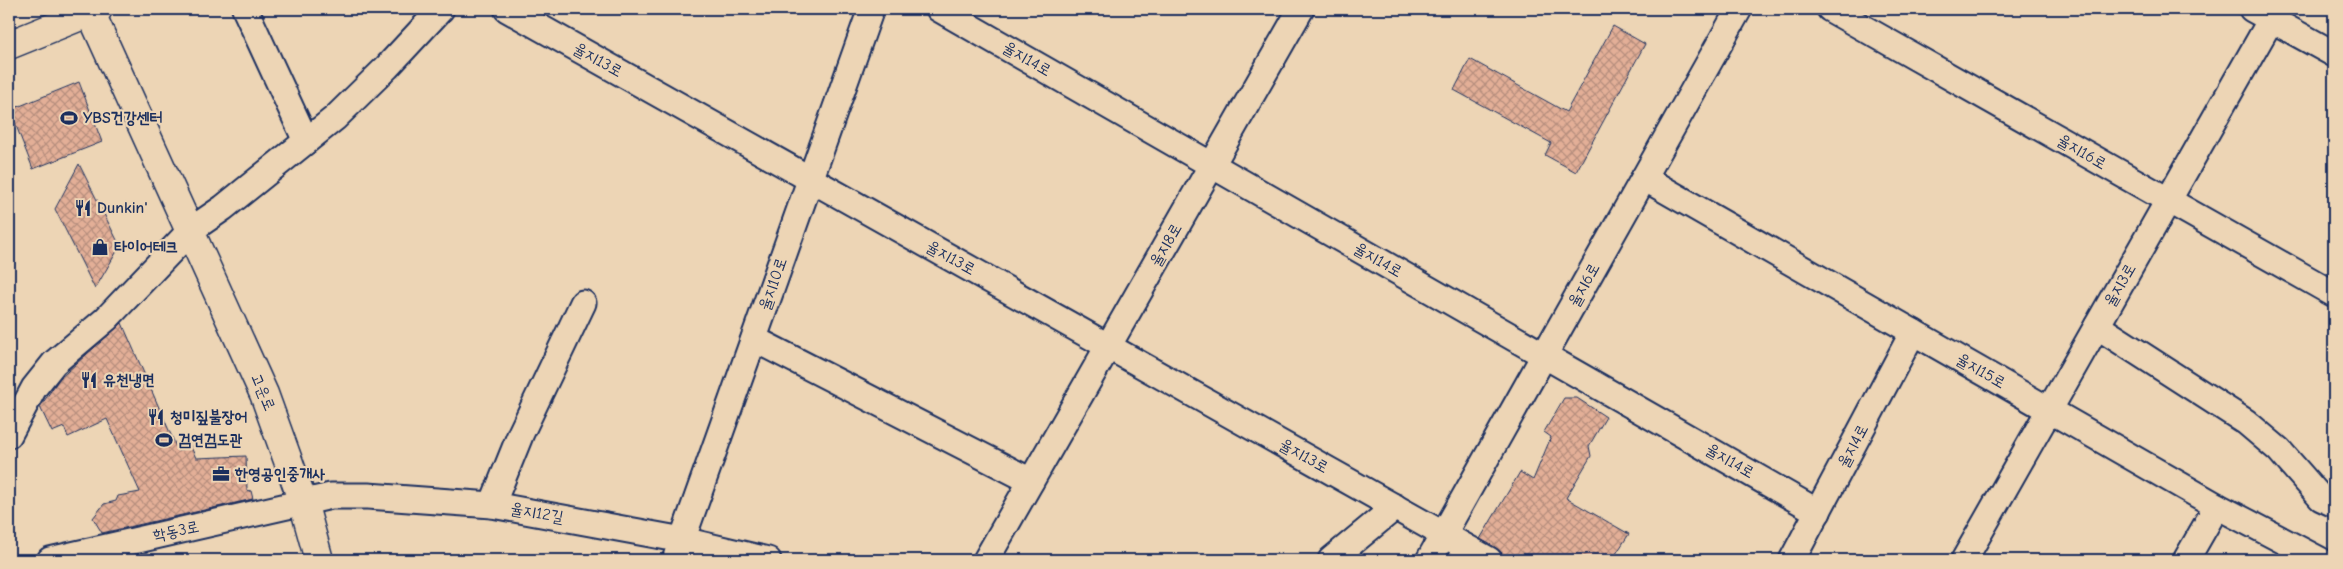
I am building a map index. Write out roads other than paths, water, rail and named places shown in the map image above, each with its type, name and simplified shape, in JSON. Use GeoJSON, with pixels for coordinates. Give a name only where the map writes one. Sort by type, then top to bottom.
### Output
{"type":"FeatureCollection","features":[{"type":"Feature","properties":{"kind":"street"},"geometry":{"type":"LineString","coordinates":[[245,9],[306,141]]}},
{"type":"Feature","properties":{"kind":"street"},"geometry":{"type":"LineString","coordinates":[[9,435],[34,388],[54,362],[106,319],[191,230],[223,208],[335,118],[387,68],[442,9]]}},
{"type":"Feature","properties":{"kind":"street","name":"율지13로"},"geometry":{"type":"LineString","coordinates":[[507,9],[1489,560]]}},
{"type":"Feature","properties":{"kind":"street","name":"율지10로"},"geometry":{"type":"LineString","coordinates":[[679,550],[871,9]]}},
{"type":"Feature","properties":{"kind":"street","name":"율지14로"},"geometry":{"type":"LineString","coordinates":[[939,9],[1818,512]]}},
{"type":"Feature","properties":{"kind":"street","name":"율지8로"},"geometry":{"type":"LineString","coordinates":[[986,560],[1301,9]]}},
{"type":"Feature","properties":{"kind":"street","name":"율지6로"},"geometry":{"type":"LineString","coordinates":[[1429,560],[1739,9]]}},
{"type":"Feature","properties":{"kind":"street","name":"율지16로"},"geometry":{"type":"LineString","coordinates":[[1830,9],[2334,294]]}},
{"type":"Feature","properties":{"kind":"street"},"geometry":{"type":"LineString","coordinates":[[9,45],[92,10]]}},
{"type":"Feature","properties":{"kind":"street","name":"고운로"},"geometry":{"type":"LineString","coordinates":[[92,10],[264,394],[303,502],[319,560]]}},
{"type":"Feature","properties":{"kind":"street"},"geometry":{"type":"LineString","coordinates":[[2267,12],[2334,54]]}},
{"type":"Feature","properties":{"kind":"street","name":"율지3로"},"geometry":{"type":"LineString","coordinates":[[1964,560],[2168,200],[2267,12]]}},
{"type":"Feature","properties":{"kind":"street","name":"율지15로"},"geometry":{"type":"LineString","coordinates":[[1644,178],[2217,506],[2320,560]]}},
{"type":"Feature","properties":{"kind":"street"},"geometry":{"type":"LineString","coordinates":[[492,505],[521,433],[584,303]]}},
{"type":"Feature","properties":{"kind":"street"},"geometry":{"type":"LineString","coordinates":[[2097,326],[2246,422],[2279,450],[2320,498],[2334,504]]}},
{"type":"Feature","properties":{"kind":"street","name":"율지4로"},"geometry":{"type":"LineString","coordinates":[[1792,560],[1913,332]]}},
{"type":"Feature","properties":{"kind":"street"},"geometry":{"type":"LineString","coordinates":[[754,339],[1031,481]]}},
{"type":"Feature","properties":{"kind":"street","name":"율지12길"},"geometry":{"type":"LineString","coordinates":[[303,502],[331,496],[368,496],[492,505],[679,550],[768,560]]}},
{"type":"Feature","properties":{"kind":"street","name":"학동3로"},"geometry":{"type":"LineString","coordinates":[[50,560],[91,555],[303,502]]}},
{"type":"Feature","properties":{"kind":"street"},"geometry":{"type":"LineString","coordinates":[[2186,560],[2217,506]]}},
{"type":"Feature","properties":{"kind":"street"},"geometry":{"type":"LineString","coordinates":[[1331,560],[1395,507]]}},
{"type":"Feature","properties":{"kind":"place","name":"YBS건강센터"},"geometry":{"type":"Point","coordinates":[69,118]}},
{"type":"Feature","properties":{"kind":"place","name":"Dunkin'"},"geometry":{"type":"Point","coordinates":[83,208]}},
{"type":"Feature","properties":{"kind":"place","name":"타이어테크"},"geometry":{"type":"Point","coordinates":[100,247]}},
{"type":"Feature","properties":{"kind":"place","name":"유천냉면"},"geometry":{"type":"Point","coordinates":[89,380]}},
{"type":"Feature","properties":{"kind":"place","name":"청미짚불장어"},"geometry":{"type":"Point","coordinates":[156,417]}},
{"type":"Feature","properties":{"kind":"place","name":"검연검도관"},"geometry":{"type":"Point","coordinates":[164,440]}},
{"type":"Feature","properties":{"kind":"place","name":"한영공인중개사"},"geometry":{"type":"Point","coordinates":[221,474]}}]}
